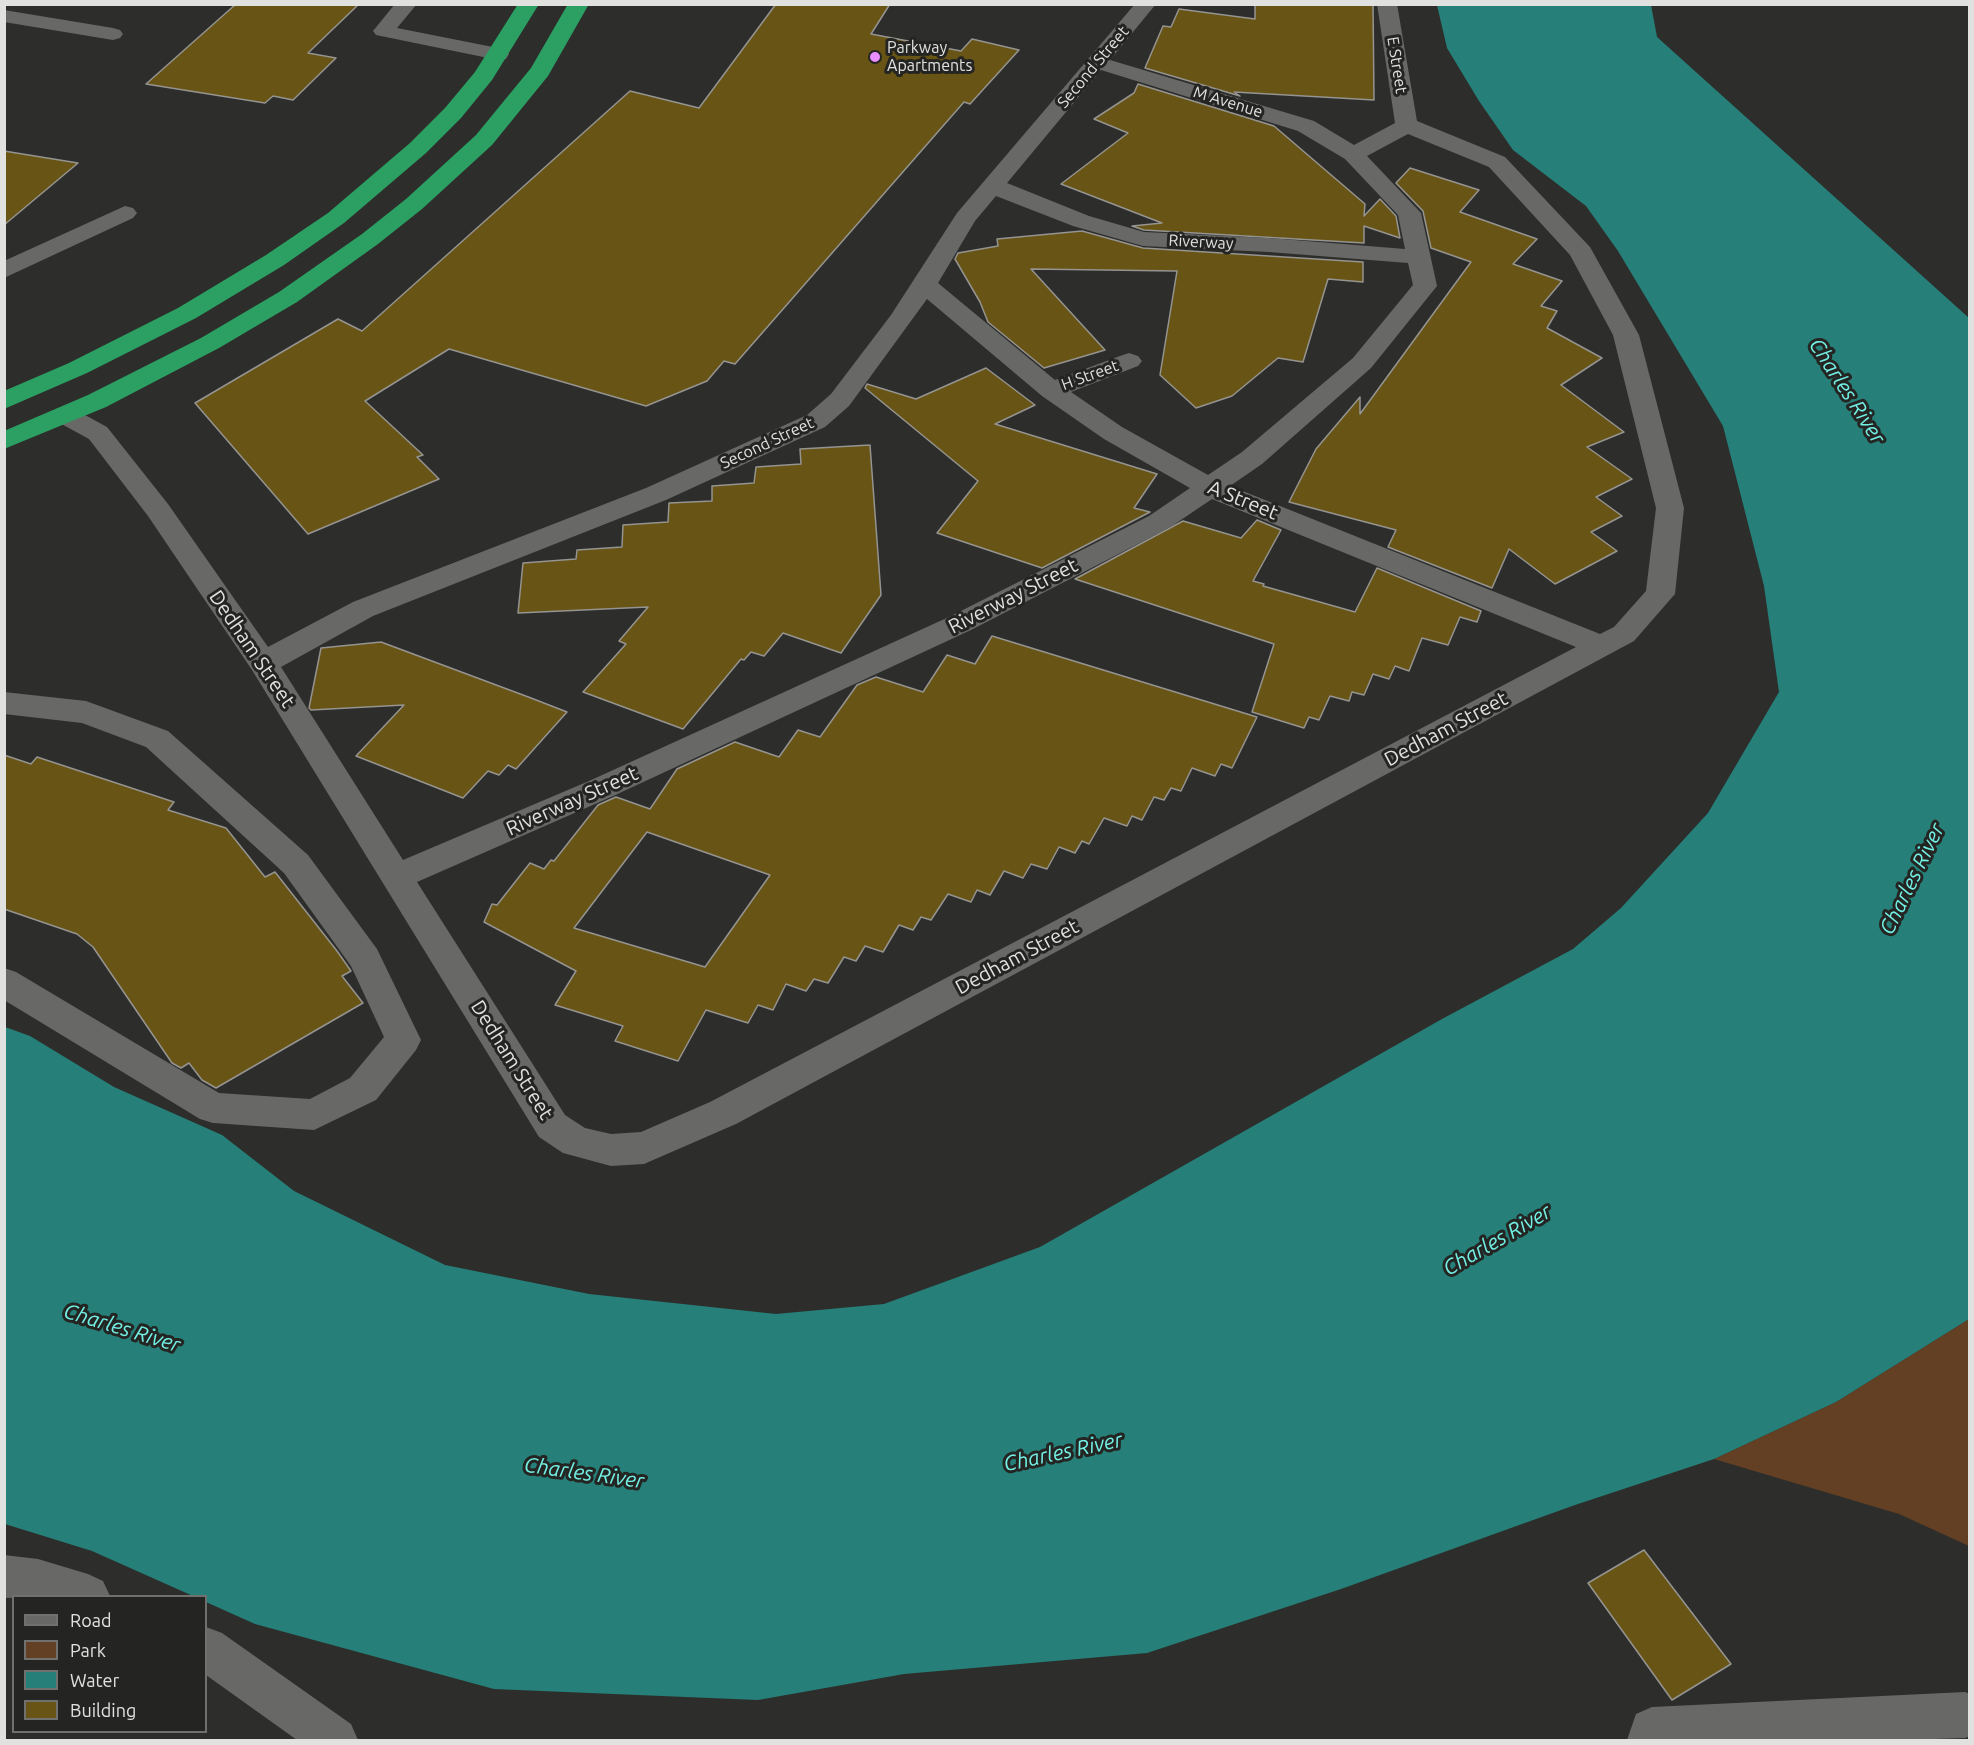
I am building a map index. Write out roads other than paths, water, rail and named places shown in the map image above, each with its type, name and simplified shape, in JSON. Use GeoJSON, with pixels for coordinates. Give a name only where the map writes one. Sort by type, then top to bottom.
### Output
{"type":"FeatureCollection","features":[{"type":"Feature","properties":{"kind":"highway"},"geometry":{"type":"LineString","coordinates":[[4,401],[163,326],[248,277],[306,239],[366,193],[429,137],[469,94],[498,54],[529,4]]}},
{"type":"Feature","properties":{"kind":"highway"},"geometry":{"type":"LineString","coordinates":[[4,441],[154,373],[267,310],[339,263],[414,204],[484,140],[540,71],[579,4]]}},
{"type":"Feature","properties":{"kind":"street"},"geometry":{"type":"LineString","coordinates":[[407,4],[383,31],[498,54]]}},
{"type":"Feature","properties":{"kind":"street","name":"Second Street"},"geometry":{"type":"LineString","coordinates":[[263,663],[363,609],[656,494],[816,421],[840,400],[926,284],[965,218],[1146,4]]}},
{"type":"Feature","properties":{"kind":"street","name":"E Street"},"geometry":{"type":"LineString","coordinates":[[1387,4],[1406,125]]}},
{"type":"Feature","properties":{"kind":"street"},"geometry":{"type":"LineString","coordinates":[[4,16],[113,34]]}},
{"type":"Feature","properties":{"kind":"street","name":"M Avenue"},"geometry":{"type":"LineString","coordinates":[[1096,62],[1306,126],[1353,154]]}},
{"type":"Feature","properties":{"kind":"street"},"geometry":{"type":"LineString","coordinates":[[1353,154],[1390,136],[1406,125]]}},
{"type":"Feature","properties":{"kind":"street","name":"Dedham Street"},"geometry":{"type":"LineString","coordinates":[[65,415],[98,433],[158,510],[263,663],[552,1126],[576,1142],[611,1150],[644,1148],[734,1107],[1602,646],[1624,634],[1660,594],[1670,508],[1626,336],[1581,252],[1497,162],[1406,125]]}},
{"type":"Feature","properties":{"kind":"street","name":"Riverway Street"},"geometry":{"type":"LineString","coordinates":[[397,877],[600,789],[961,623],[1159,522],[1252,458],[1362,363],[1425,286],[1409,213],[1353,154]]}},
{"type":"Feature","properties":{"kind":"street","name":"Riverway"},"geometry":{"type":"LineString","coordinates":[[993,186],[1081,221],[1143,239],[1269,245],[1418,257]]}},
{"type":"Feature","properties":{"kind":"street"},"geometry":{"type":"LineString","coordinates":[[4,271],[125,213]]}},
{"type":"Feature","properties":{"kind":"street","name":"A Street"},"geometry":{"type":"LineString","coordinates":[[926,284],[1051,390],[1113,433],[1210,488],[1602,646]]}},
{"type":"Feature","properties":{"kind":"street","name":"H Street"},"geometry":{"type":"LineString","coordinates":[[1051,390],[1130,361]]}},
{"type":"Feature","properties":{"kind":"street"},"geometry":{"type":"LineString","coordinates":[[4,703],[86,712],[158,739],[296,864],[365,959],[403,1040],[363,1089],[314,1115],[213,1108],[4,982]]}},
{"type":"Feature","properties":{"kind":"street"},"geometry":{"type":"LineString","coordinates":[[4,1576],[38,1581],[85,1595]]}},
{"type":"Feature","properties":{"kind":"street"},"geometry":{"type":"LineString","coordinates":[[207,1650],[335,1740]]}},
{"type":"Feature","properties":{"kind":"street"},"geometry":{"type":"LineString","coordinates":[[1650,1740],[1652,1730],[1965,1715]]}},
{"type":"Feature","properties":{"kind":"water","name":"Charles River"},"geometry":{"type":"Polygon","coordinates":[[[1437,5],[1651,5],[1657,37],[1969,318],[1969,1319],[1836,1402],[1714,1459],[1575,1505],[1341,1589],[1147,1653],[904,1674],[758,1700],[494,1689],[255,1624],[207,1602],[207,1595],[191,1595],[92,1551],[5,1524],[5,1027],[30,1036],[114,1087],[222,1135],[294,1191],[445,1265],[589,1294],[776,1314],[884,1304],[1040,1247],[1442,1019],[1573,949],[1621,908],[1708,813],[1779,692],[1764,586],[1723,426],[1618,251],[1586,206],[1513,150],[1479,101],[1447,48],[1437,5]]]}},
{"type":"Feature","properties":{"kind":"place","name":"Parkway Apartments"},"geometry":{"type":"Point","coordinates":[875,57]}}]}
